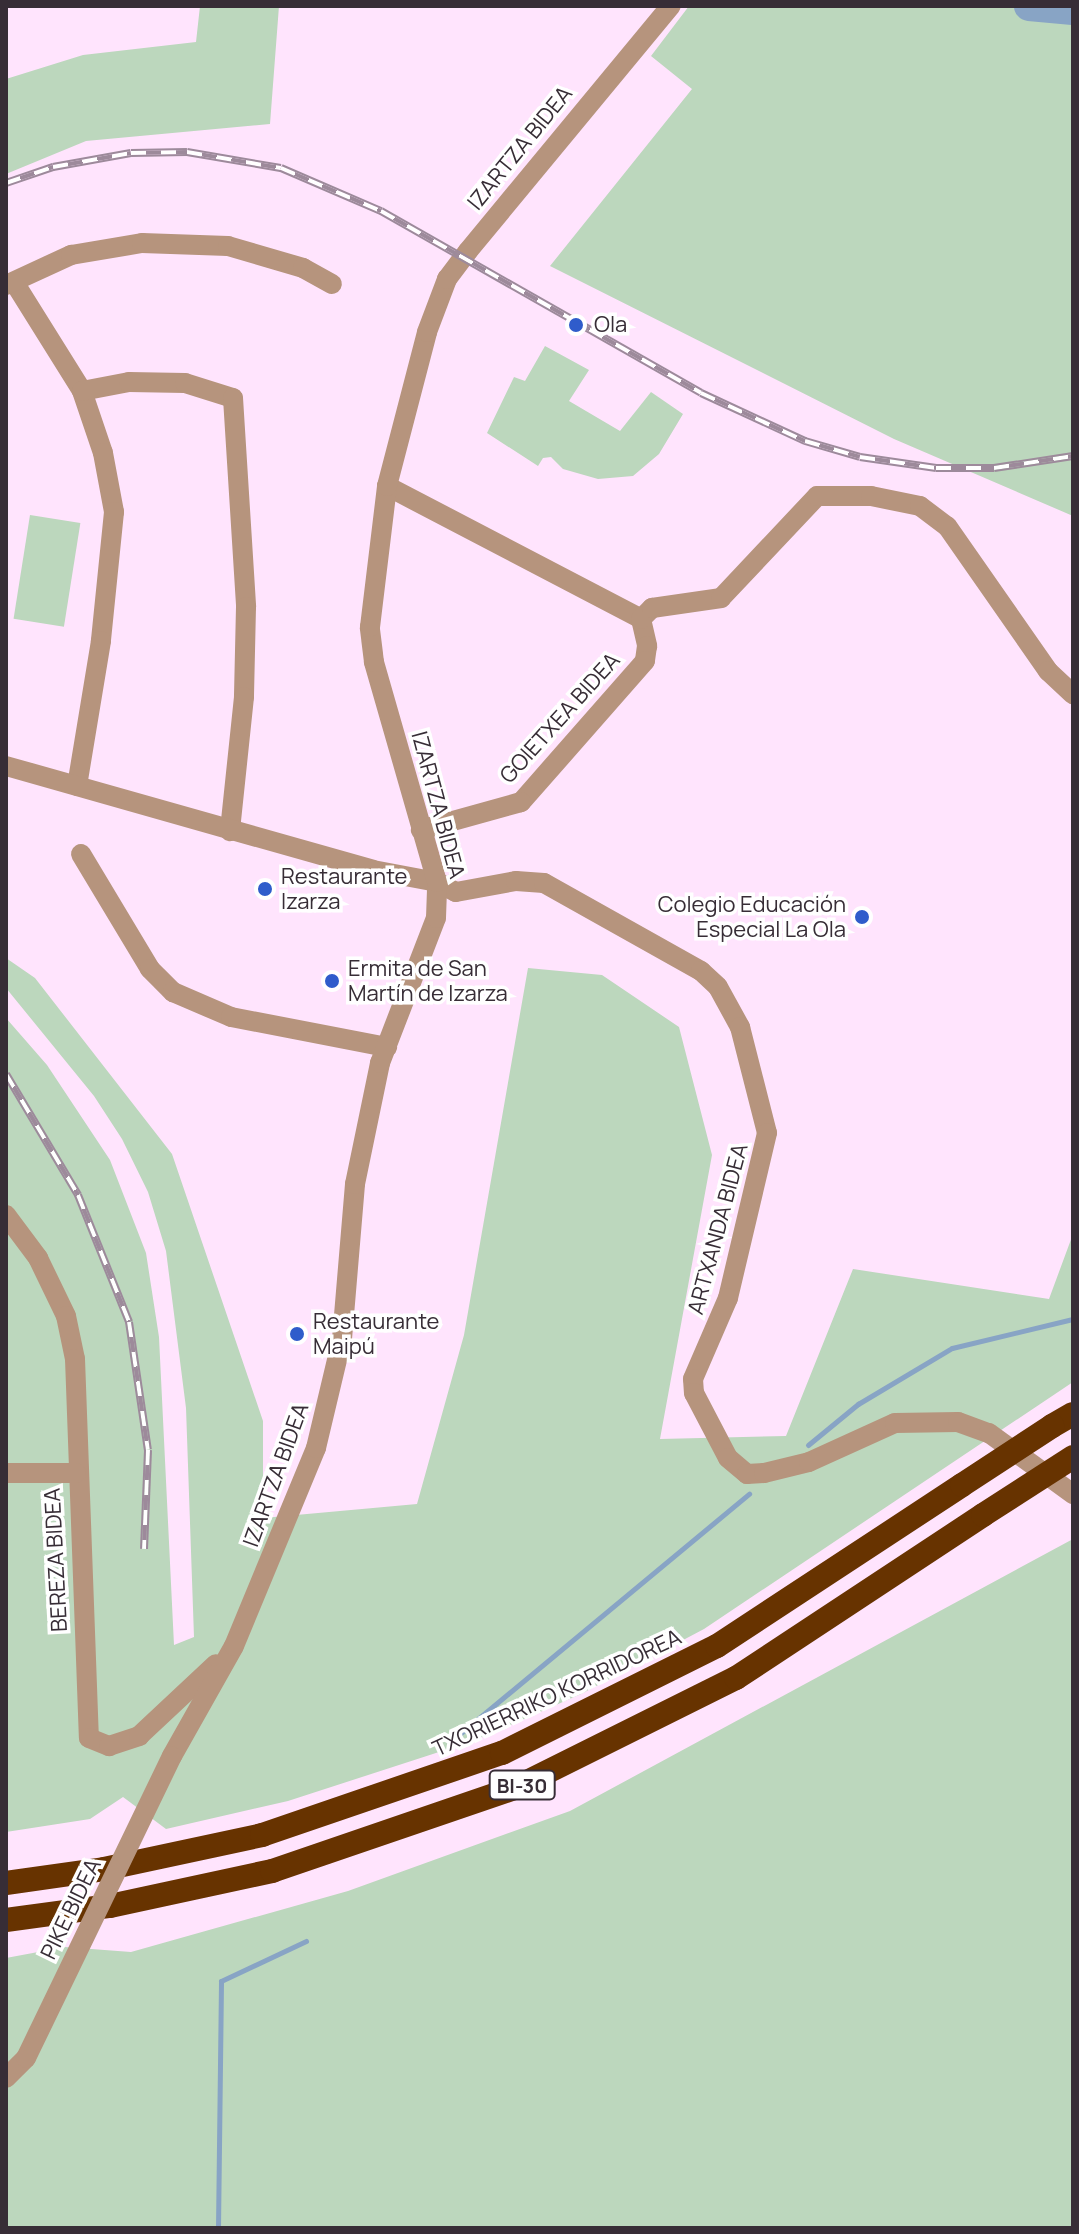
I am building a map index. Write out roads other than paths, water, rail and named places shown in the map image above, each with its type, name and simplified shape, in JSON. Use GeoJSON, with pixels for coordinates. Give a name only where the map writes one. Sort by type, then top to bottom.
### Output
{"type":"FeatureCollection","features":[{"type":"Feature","properties":{"kind":"highway","name":"TXORIERRIKO KORRIDOREA"},"geometry":{"type":"LineString","coordinates":[[6,1883],[104,1869],[262,1835],[502,1753],[717,1646],[1073,1414]]}},
{"type":"Feature","properties":{"kind":"highway","name":"BI-30"},"geometry":{"type":"LineString","coordinates":[[6,1920],[110,1906],[272,1871],[517,1787],[736,1678],[1073,1457]]}},
{"type":"Feature","properties":{"kind":"street","name":"IZARTZA BIDEA"},"geometry":{"type":"LineString","coordinates":[[172,1756],[234,1646],[326,1417],[343,1326],[355,1184],[387,1047],[427,951],[436,918],[437,882],[370,643],[387,486],[427,332],[447,279],[671,6]]}},
{"type":"Feature","properties":{"kind":"street"},"geometry":{"type":"LineString","coordinates":[[77,786],[101,641],[114,512],[103,453],[82,391],[10,284],[71,255],[142,243],[228,246],[303,268],[332,284]]}},
{"type":"Feature","properties":{"kind":"street"},"geometry":{"type":"LineString","coordinates":[[82,391],[129,382],[185,383],[233,398],[246,607],[244,697],[230,831]]}},
{"type":"Feature","properties":{"kind":"street"},"geometry":{"type":"LineString","coordinates":[[387,486],[641,619],[652,608],[721,598],[817,496],[871,496],[920,506],[947,526],[1048,671],[1073,694]]}},
{"type":"Feature","properties":{"kind":"street","name":"GOIETXEA BIDEA"},"geometry":{"type":"LineString","coordinates":[[421,830],[521,802],[645,661],[641,619]]}},
{"type":"Feature","properties":{"kind":"street"},"geometry":{"type":"LineString","coordinates":[[6,766],[230,831],[437,882]]}},
{"type":"Feature","properties":{"kind":"street"},"geometry":{"type":"LineString","coordinates":[[81,854],[150,969],[173,992],[231,1017],[387,1047]]}},
{"type":"Feature","properties":{"kind":"street","name":"ARTXANDA BIDEA"},"geometry":{"type":"LineString","coordinates":[[437,882],[456,892],[516,881],[544,883],[701,971],[731,1009],[762,1109],[765,1154],[728,1298],[693,1379],[711,1427],[738,1470],[764,1473],[809,1462],[895,1423],[958,1422],[989,1433],[1073,1494]]}},
{"type":"Feature","properties":{"kind":"street","name":"BEREZA BIDEA"},"geometry":{"type":"LineString","coordinates":[[6,1215],[38,1258],[66,1316],[75,1359],[76,1473],[89,1738],[109,1746],[139,1736],[234,1646]]}},
{"type":"Feature","properties":{"kind":"street"},"geometry":{"type":"LineString","coordinates":[[6,1473],[76,1473]]}},
{"type":"Feature","properties":{"kind":"street","name":"PIKE BIDEA"},"geometry":{"type":"LineString","coordinates":[[6,2078],[26,2058],[172,1756]]}},
{"type":"Feature","properties":{"kind":"waterway"},"geometry":{"type":"LineString","coordinates":[[1029,6],[1073,10]]}},
{"type":"Feature","properties":{"kind":"waterway"},"geometry":{"type":"LineString","coordinates":[[808,1445],[858,1404],[952,1348],[1073,1319]]}},
{"type":"Feature","properties":{"kind":"waterway"},"geometry":{"type":"LineString","coordinates":[[456,1737],[749,1494]]}},
{"type":"Feature","properties":{"kind":"waterway"},"geometry":{"type":"LineString","coordinates":[[218,2228],[221,1981],[306,1941]]}},
{"type":"Feature","properties":{"kind":"railway"},"geometry":{"type":"LineString","coordinates":[[6,183],[53,167],[131,153],[187,152],[281,168],[381,211],[701,393],[805,441],[860,457],[936,468],[994,468],[1073,456]]}},
{"type":"Feature","properties":{"kind":"railway"},"geometry":{"type":"LineString","coordinates":[[6,1074],[78,1195],[129,1322],[148,1450],[144,1549]]}},
{"type":"Feature","properties":{"kind":"place","name":"Ola"},"geometry":{"type":"Point","coordinates":[576,325]}},
{"type":"Feature","properties":{"kind":"place","name":"Restaurante Izarza"},"geometry":{"type":"Point","coordinates":[265,889]}},
{"type":"Feature","properties":{"kind":"place","name":"Colegio Educación Especial La Ola"},"geometry":{"type":"Point","coordinates":[862,917]}},
{"type":"Feature","properties":{"kind":"place","name":"Ermita de San Martín de Izarza"},"geometry":{"type":"Point","coordinates":[332,981]}},
{"type":"Feature","properties":{"kind":"place","name":"Restaurante Maipú"},"geometry":{"type":"Point","coordinates":[297,1334]}}]}
